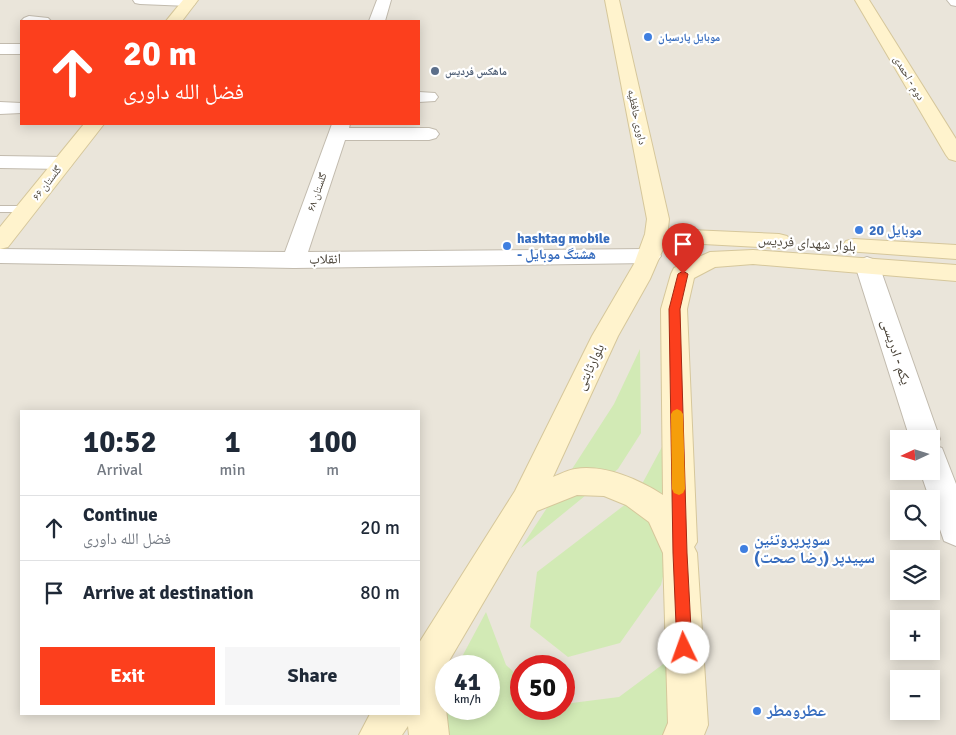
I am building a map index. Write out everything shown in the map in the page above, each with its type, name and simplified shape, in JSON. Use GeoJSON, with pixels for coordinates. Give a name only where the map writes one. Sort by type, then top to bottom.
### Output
{"type":"FeatureCollection","features":[{"type":"Feature","properties":{"kind":"main road","name":"داوری حافظیه"},"geometry":{"type":"LineString","coordinates":[[612,0],[658,219],[654,246]]}},
{"type":"Feature","properties":{"kind":"main road","name":"دوم - احمدی"},"geometry":{"type":"LineString","coordinates":[[862,0],[956,155]]}},
{"type":"Feature","properties":{"kind":"main road"},"geometry":{"type":"LineString","coordinates":[[175,20],[190,1]]}},
{"type":"Feature","properties":{"kind":"main road","name":"گلستان ۶۶"},"geometry":{"type":"LineString","coordinates":[[0,242],[93,125]]}},
{"type":"Feature","properties":{"kind":"main road","name":"بلوار شهدای فردیس"},"geometry":{"type":"LineString","coordinates":[[654,246],[956,252]]}},
{"type":"Feature","properties":{"kind":"main road","name":"بلوارثابتی"},"geometry":{"type":"LineString","coordinates":[[422,671],[526,501],[606,334],[654,246]]}},
{"type":"Feature","properties":{"kind":"main road","name":"بلوار شهدای فردیس"},"geometry":{"type":"LineString","coordinates":[[680,553],[674,309],[683,274],[710,260],[753,257],[956,273]]}},
{"type":"Feature","properties":{"kind":"main road"},"geometry":{"type":"LineString","coordinates":[[526,501],[576,482],[605,483],[637,495],[661,512],[680,553],[687,732]]}},
{"type":"Feature","properties":{"kind":"main road"},"geometry":{"type":"LineString","coordinates":[[422,671],[430,735]]}},
{"type":"Feature","properties":{"kind":"main road"},"geometry":{"type":"LineString","coordinates":[[379,735],[392,715]]}},
{"type":"Feature","properties":{"kind":"street"},"geometry":{"type":"LineString","coordinates":[[140,0],[190,1]]}},
{"type":"Feature","properties":{"kind":"street"},"geometry":{"type":"LineString","coordinates":[[377,20],[384,0]]}},
{"type":"Feature","properties":{"kind":"street"},"geometry":{"type":"LineString","coordinates":[[0,49],[20,49]]}},
{"type":"Feature","properties":{"kind":"street"},"geometry":{"type":"LineString","coordinates":[[0,108],[20,108]]}},
{"type":"Feature","properties":{"kind":"street"},"geometry":{"type":"LineString","coordinates":[[339,129],[429,134]]}},
{"type":"Feature","properties":{"kind":"street","name":"گلستان ۶۸"},"geometry":{"type":"LineString","coordinates":[[294,260],[339,129]]}},
{"type":"Feature","properties":{"kind":"street"},"geometry":{"type":"LineString","coordinates":[[0,162],[63,163]]}},
{"type":"Feature","properties":{"kind":"street","name":"انقلاب"},"geometry":{"type":"LineString","coordinates":[[0,256],[294,260],[654,246]]}},
{"type":"Feature","properties":{"kind":"street","name":"یکم - ادریسی"},"geometry":{"type":"LineString","coordinates":[[867,265],[922,430]]}},
{"type":"Feature","properties":{"kind":"street"},"geometry":{"type":"LineString","coordinates":[[939,480],[956,531]]}},
{"type":"Feature","properties":{"kind":"lane"},"geometry":{"type":"LineString","coordinates":[[0,209],[26,209]]}},
{"type":"Feature","properties":{"kind":"shaded area"},"geometry":{"type":"Polygon","coordinates":[[[0,0],[956,0],[956,735],[0,735],[0,0]]]}},
{"type":"Feature","properties":{"kind":"green space"},"geometry":{"type":"Polygon","coordinates":[[[640,349],[641,433],[618,469],[521,548],[614,404],[640,349]]]}},
{"type":"Feature","properties":{"kind":"green space"},"geometry":{"type":"Polygon","coordinates":[[[670,432],[678,511],[661,585],[620,643],[575,655],[565,655],[530,627],[537,572],[635,497],[670,432]]]}},
{"type":"Feature","properties":{"kind":"green space"},"geometry":{"type":"Polygon","coordinates":[[[486,612],[506,665],[510,669],[510,720],[575,720],[575,703],[619,697],[670,659],[697,735],[421,735],[435,708],[435,720],[500,720],[500,655],[463,655],[486,612]]]}},
{"type":"Feature","properties":{"kind":"slow traffic"},"geometry":{"type":"LineString","coordinates":[[677,414],[679,489]]}},
{"type":"Feature","properties":{"kind":"place","name":"موبایل پارسیان"},"geometry":{"type":"Point","coordinates":[648,37]}},
{"type":"Feature","properties":{"kind":"place","name":"ماهکس فردیس"},"geometry":{"type":"Point","coordinates":[435,71]}},
{"type":"Feature","properties":{"kind":"place","name":"موبایل 20"},"geometry":{"type":"Point","coordinates":[859,230]}},
{"type":"Feature","properties":{"kind":"place","name":"hashtag mobile - هشتگ موبایل"},"geometry":{"type":"Point","coordinates":[507,246]}},
{"type":"Feature","properties":{"kind":"place","name":"سوپرپروتئین سپیدپر (رضا صحت)"},"geometry":{"type":"Point","coordinates":[744,549]}},
{"type":"Feature","properties":{"kind":"place","name":"عطرومطر"},"geometry":{"type":"Point","coordinates":[757,711]}},
{"type":"Feature","properties":{"kind":"route"},"geometry":{"type":"LineString","coordinates":[[683,274],[674,309],[684,648]]}}]}
